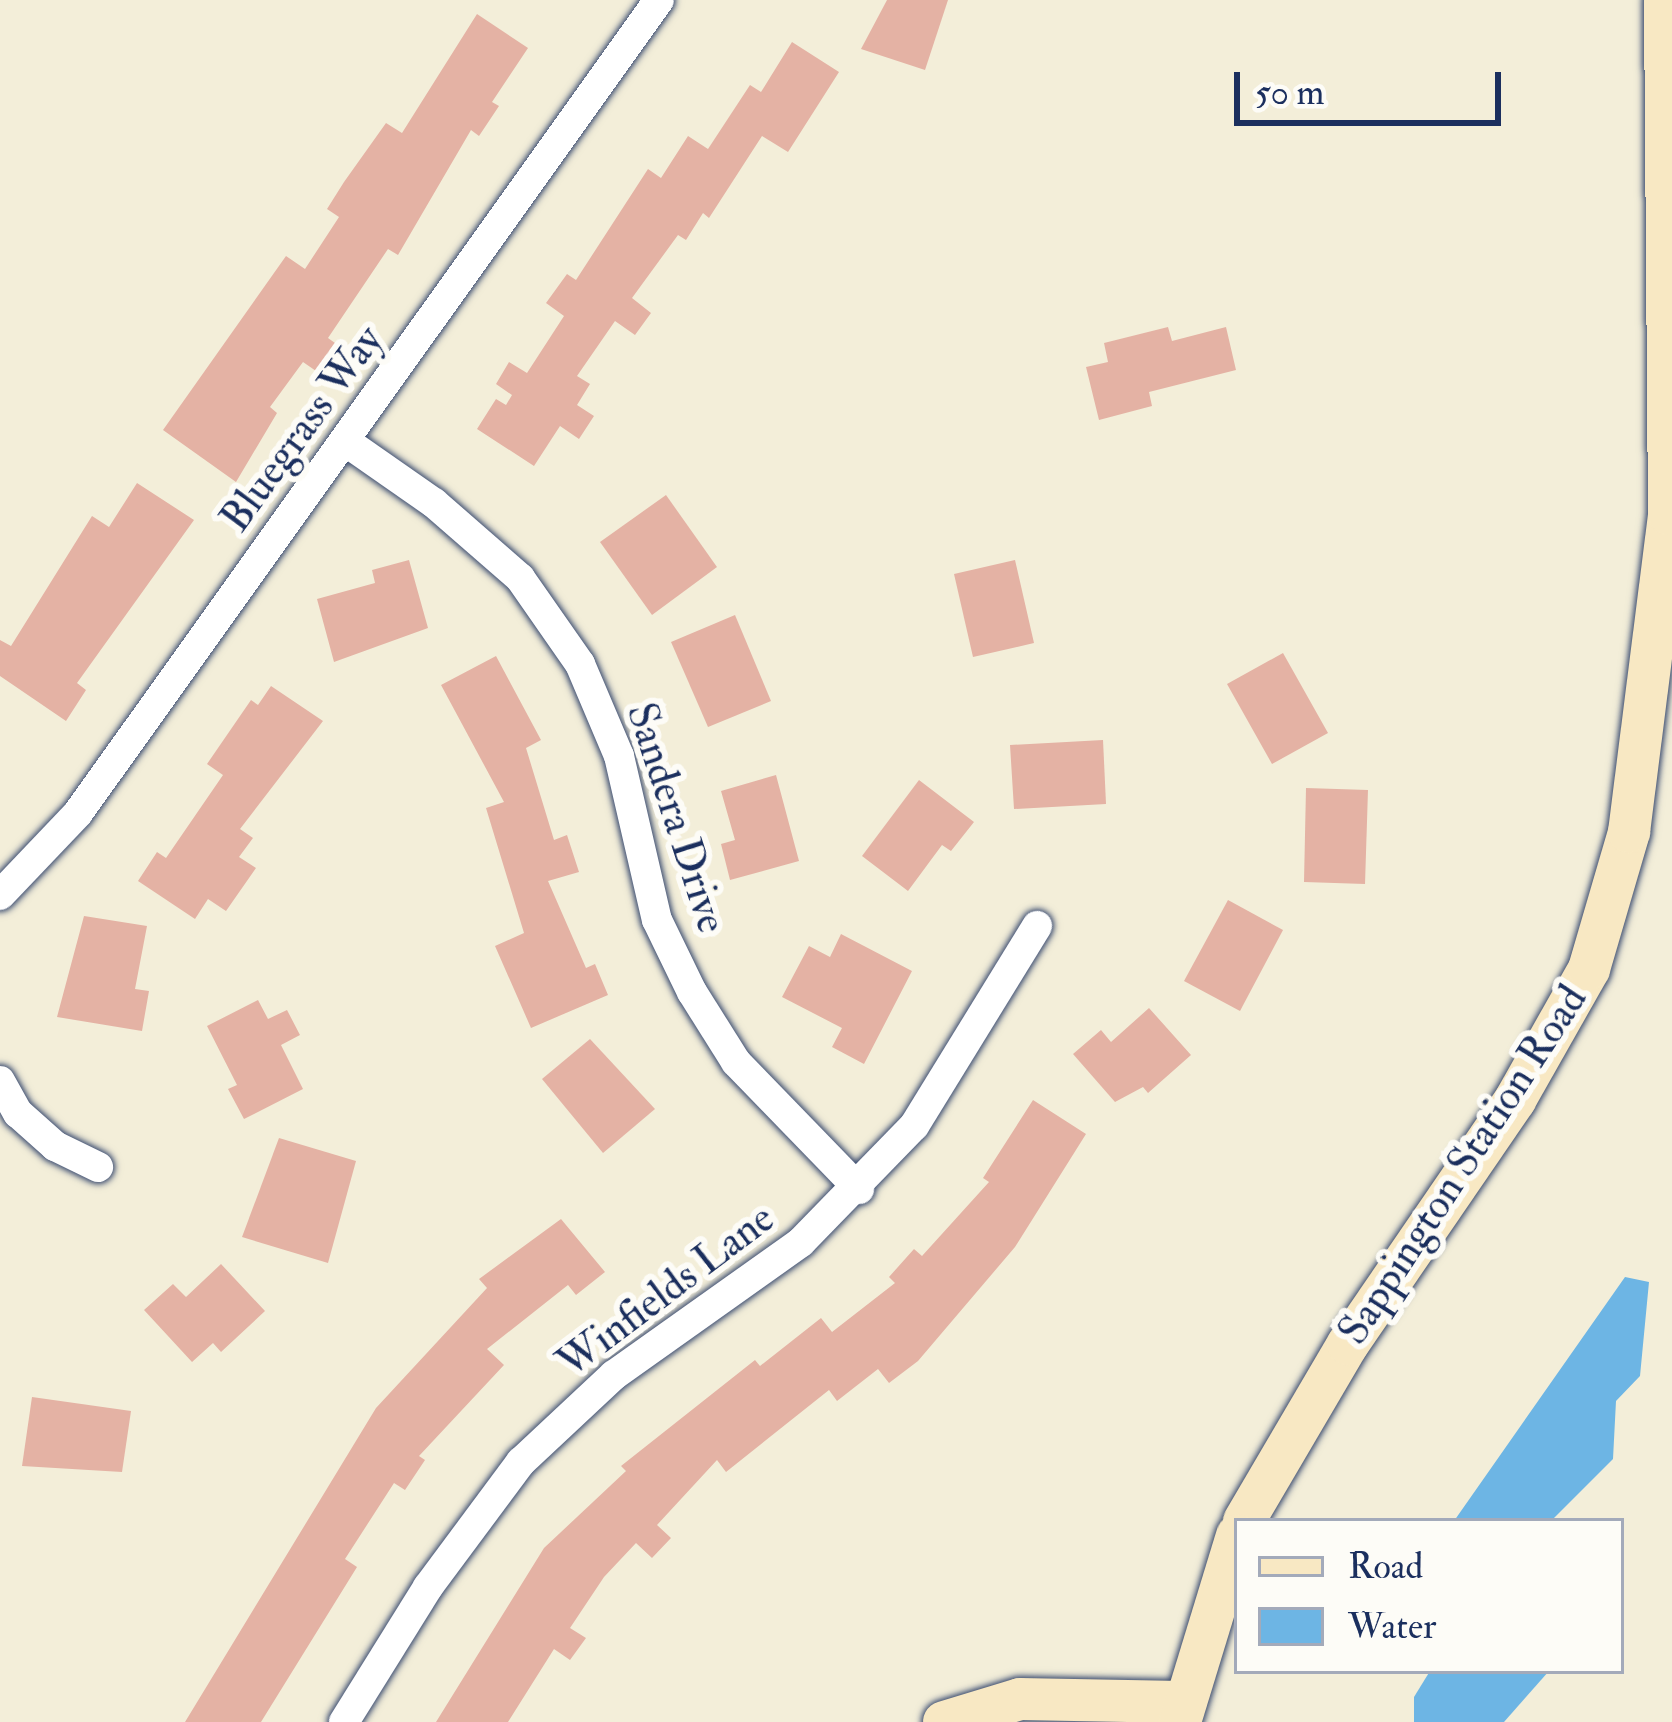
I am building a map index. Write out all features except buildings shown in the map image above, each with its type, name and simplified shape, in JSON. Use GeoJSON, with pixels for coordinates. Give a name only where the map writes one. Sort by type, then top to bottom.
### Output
{"type":"FeatureCollection","features":[{"type":"Feature","properties":{"kind":"main road","name":"Sappington Station Road"},"geometry":{"type":"LineString","coordinates":[[1246,1518],[1336,1363],[1515,1100],[1589,969],[1630,832],[1670,514],[1665,0]]}},
{"type":"Feature","properties":{"kind":"main road"},"geometry":{"type":"LineString","coordinates":[[944,1722],[1020,1700],[1181,1712],[1234,1544]]}},
{"type":"Feature","properties":{"kind":"street","name":"Bluegrass Way"},"geometry":{"type":"LineString","coordinates":[[0,895],[78,813],[659,0]]}},
{"type":"Feature","properties":{"kind":"street","name":"Sandera Drive"},"geometry":{"type":"LineString","coordinates":[[345,441],[434,502],[520,578],[580,664],[619,756],[657,920],[692,992],[736,1062],[859,1189]]}},
{"type":"Feature","properties":{"kind":"street","name":"Winfields Lane"},"geometry":{"type":"LineString","coordinates":[[344,1722],[428,1587],[521,1462],[614,1375],[801,1242],[859,1189],[914,1126],[1037,926]]}},
{"type":"Feature","properties":{"kind":"street"},"geometry":{"type":"LineString","coordinates":[[0,1081],[18,1113],[55,1146],[98,1167]]}},
{"type":"Feature","properties":{"kind":"water"},"geometry":{"type":"Polygon","coordinates":[[[1625,1277],[1649,1282],[1640,1376],[1616,1401],[1613,1459],[1554,1518],[1456,1518],[1625,1277]]]}},
{"type":"Feature","properties":{"kind":"water"},"geometry":{"type":"Polygon","coordinates":[[[1428,1674],[1546,1674],[1504,1722],[1414,1722],[1414,1697],[1428,1674]]]}}]}
